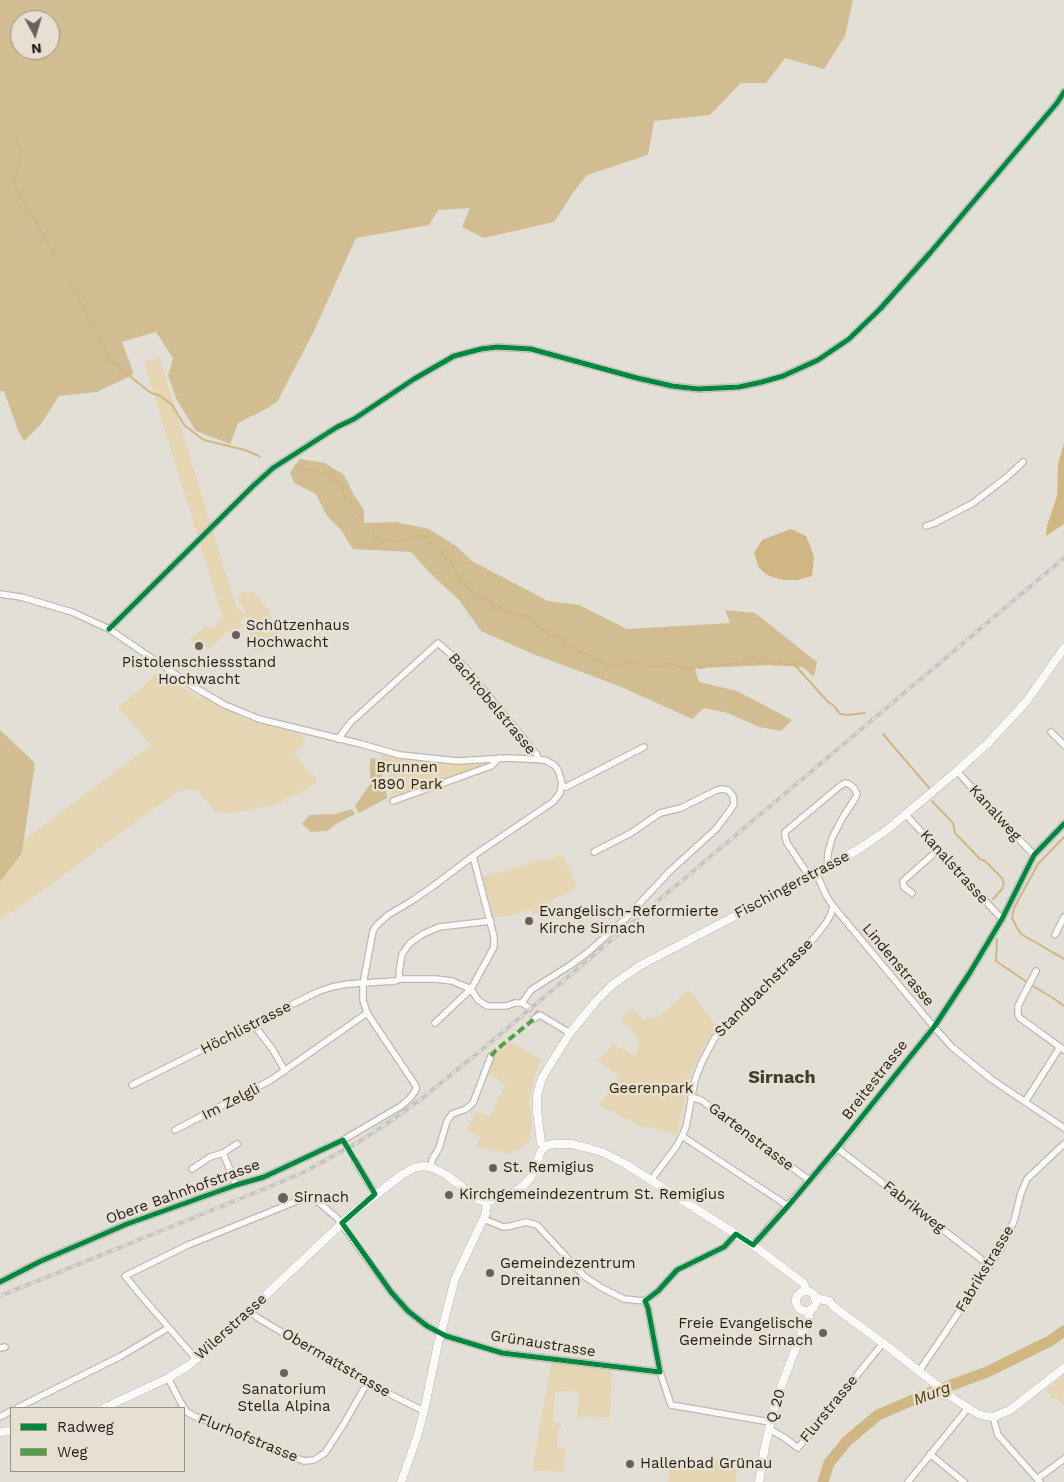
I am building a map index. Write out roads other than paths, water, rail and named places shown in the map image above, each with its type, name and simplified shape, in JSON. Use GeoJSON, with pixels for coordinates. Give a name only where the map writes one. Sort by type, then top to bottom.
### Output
{"type":"FeatureCollection","features":[{"type":"Feature","properties":{"kind":"main road","name":"Fischingerstrasse"},"geometry":{"type":"LineString","coordinates":[[544,1148],[541,1143],[537,1111],[538,1087],[570,1033],[596,1001],[622,978],[668,950],[827,868],[865,846],[906,815],[988,743],[1026,702],[1064,648]]}},
{"type":"Feature","properties":{"kind":"main road"},"geometry":{"type":"LineString","coordinates":[[375,1194],[409,1170],[431,1167],[448,1176],[473,1197],[487,1201],[506,1195],[523,1186],[531,1177],[541,1151],[548,1145],[561,1143],[588,1148],[612,1157],[753,1245],[796,1277],[804,1292],[812,1294],[811,1306],[834,1307],[931,1382],[981,1415],[993,1417],[1003,1414],[1019,1404],[1064,1368]]}},
{"type":"Feature","properties":{"kind":"main road","name":"Wilerstrasse"},"geometry":{"type":"LineString","coordinates":[[106,1407],[168,1378],[196,1359],[375,1194]]}},
{"type":"Feature","properties":{"kind":"main road"},"geometry":{"type":"LineString","coordinates":[[401,1482],[424,1412],[455,1279],[484,1219],[487,1201]]}},
{"type":"Feature","properties":{"kind":"main road","name":"Q 20"},"geometry":{"type":"LineString","coordinates":[[759,1482],[770,1426],[784,1376],[811,1306],[796,1303],[797,1297],[804,1292]]}},
{"type":"Feature","properties":{"kind":"street"},"geometry":{"type":"LineString","coordinates":[[109,629],[273,468],[454,356],[497,347],[531,349],[637,378],[672,386],[698,389],[739,387],[762,382],[783,376],[818,360],[849,339],[880,309],[930,253],[1064,92]]}},
{"type":"Feature","properties":{"kind":"street"},"geometry":{"type":"LineString","coordinates":[[926,526],[972,503],[1008,478],[1024,462]]}},
{"type":"Feature","properties":{"kind":"street"},"geometry":{"type":"LineString","coordinates":[[0,594],[22,597],[72,612],[109,629],[173,673],[226,705],[259,719],[400,755],[457,761],[499,758],[538,759],[545,760],[554,766],[560,774],[562,787],[553,802],[473,856],[410,902],[388,914],[377,925],[373,931],[363,984],[363,1000],[367,1013]]}},
{"type":"Feature","properties":{"kind":"street","name":"Bachtobelstrasse"},"geometry":{"type":"LineString","coordinates":[[338,739],[351,722],[438,643],[464,667],[533,750],[538,759]]}},
{"type":"Feature","properties":{"kind":"street"},"geometry":{"type":"LineString","coordinates":[[1051,732],[1064,745]]}},
{"type":"Feature","properties":{"kind":"street"},"geometry":{"type":"LineString","coordinates":[[562,787],[566,787],[644,747]]}},
{"type":"Feature","properties":{"kind":"street"},"geometry":{"type":"LineString","coordinates":[[393,802],[491,766],[499,758]]}},
{"type":"Feature","properties":{"kind":"street","name":"Kanalweg"},"geometry":{"type":"LineString","coordinates":[[957,771],[1034,855]]}},
{"type":"Feature","properties":{"kind":"street","name":"Lindenstrasse"},"geometry":{"type":"LineString","coordinates":[[827,868],[832,838],[857,794],[854,788],[845,783],[785,832],[787,843],[813,875],[833,906],[952,1047],[991,1079],[1064,1128]]}},
{"type":"Feature","properties":{"kind":"street"},"geometry":{"type":"LineString","coordinates":[[471,989],[478,1000],[487,1006],[506,1006],[522,1002],[531,990],[587,953],[625,919],[670,871],[716,829],[734,804],[733,796],[728,790],[721,789],[681,808],[660,813],[631,833],[594,852]]}},
{"type":"Feature","properties":{"kind":"street","name":"Kanalstrasse"},"geometry":{"type":"LineString","coordinates":[[906,815],[1002,920]]}},
{"type":"Feature","properties":{"kind":"street","name":"Breitestrasse"},"geometry":{"type":"LineString","coordinates":[[753,1245],[837,1148],[934,1027],[1002,920],[1034,855],[1064,824]]}},
{"type":"Feature","properties":{"kind":"street"},"geometry":{"type":"LineString","coordinates":[[912,893],[904,887],[903,881],[938,850]]}},
{"type":"Feature","properties":{"kind":"street"},"geometry":{"type":"LineString","coordinates":[[435,1023],[471,989],[494,947],[491,921],[473,856]]}},
{"type":"Feature","properties":{"kind":"street","name":"Standbachstrasse"},"geometry":{"type":"LineString","coordinates":[[651,1180],[682,1136],[686,1127],[695,1080],[714,1039],[815,938],[826,923],[833,906]]}},
{"type":"Feature","properties":{"kind":"street"},"geometry":{"type":"LineString","coordinates":[[1055,935],[1064,917]]}},
{"type":"Feature","properties":{"kind":"street"},"geometry":{"type":"LineString","coordinates":[[400,979],[402,954],[410,943],[423,934],[439,927],[491,921]]}},
{"type":"Feature","properties":{"kind":"street"},"geometry":{"type":"LineString","coordinates":[[1025,1102],[1062,1048],[1018,1015],[1018,1006],[1036,971]]}},
{"type":"Feature","properties":{"kind":"street","name":"Höchlistrasse"},"geometry":{"type":"LineString","coordinates":[[132,1085],[317,992],[332,987],[400,979],[442,979],[471,989]]}},
{"type":"Feature","properties":{"kind":"street"},"geometry":{"type":"LineString","coordinates":[[522,1002],[528,1007]]}},
{"type":"Feature","properties":{"kind":"street","name":"Im Zelgli"},"geometry":{"type":"LineString","coordinates":[[175,1130],[249,1093],[285,1071],[367,1013]]}},
{"type":"Feature","properties":{"kind":"street","name":"Obere Bahnhofstrasse"},"geometry":{"type":"LineString","coordinates":[[0,1282],[42,1261],[127,1224],[236,1185],[264,1177],[344,1142],[401,1106],[416,1090],[416,1086],[367,1013]]}},
{"type":"Feature","properties":{"kind":"street"},"geometry":{"type":"LineString","coordinates":[[534,1019],[540,1015],[570,1033]]}},
{"type":"Feature","properties":{"kind":"street"},"geometry":{"type":"LineString","coordinates":[[254,1024],[273,1050],[285,1071]]}},
{"type":"Feature","properties":{"kind":"street"},"geometry":{"type":"LineString","coordinates":[[431,1167],[447,1121],[452,1114],[466,1109],[472,1103],[491,1056]]}},
{"type":"Feature","properties":{"kind":"street","name":"Gartenstrasse"},"geometry":{"type":"LineString","coordinates":[[692,1097],[701,1100],[809,1180]]}},
{"type":"Feature","properties":{"kind":"street"},"geometry":{"type":"LineString","coordinates":[[682,1136],[788,1206]]}},
{"type":"Feature","properties":{"kind":"street"},"geometry":{"type":"LineString","coordinates":[[192,1170],[210,1157],[223,1153],[237,1144]]}},
{"type":"Feature","properties":{"kind":"street","name":"Fabrikstrasse"},"geometry":{"type":"LineString","coordinates":[[919,1371],[990,1266],[1008,1235],[1027,1179],[1064,1144]]}},
{"type":"Feature","properties":{"kind":"street","name":"Fabrikweg"},"geometry":{"type":"LineString","coordinates":[[837,1148],[990,1266]]}},
{"type":"Feature","properties":{"kind":"street"},"geometry":{"type":"LineString","coordinates":[[223,1153],[236,1185]]}},
{"type":"Feature","properties":{"kind":"street"},"geometry":{"type":"LineString","coordinates":[[355,1161],[375,1194]]}},
{"type":"Feature","properties":{"kind":"street","name":"Grünaustrasse"},"geometry":{"type":"LineString","coordinates":[[168,1328],[125,1276],[188,1245],[309,1198],[316,1200],[342,1223],[391,1292],[408,1311],[427,1326],[441,1333],[502,1353],[660,1372]]}},
{"type":"Feature","properties":{"kind":"street"},"geometry":{"type":"LineString","coordinates":[[484,1219],[503,1227],[526,1222],[537,1226],[584,1276],[602,1288],[624,1298],[634,1300],[645,1300],[658,1291],[677,1270],[724,1247],[736,1234]]}},
{"type":"Feature","properties":{"kind":"street"},"geometry":{"type":"LineString","coordinates":[[645,1300],[660,1372],[671,1405],[770,1426]]}},
{"type":"Feature","properties":{"kind":"street","name":"Obermattstrasse"},"geometry":{"type":"LineString","coordinates":[[249,1311],[367,1383],[424,1412]]}},
{"type":"Feature","properties":{"kind":"street"},"geometry":{"type":"LineString","coordinates":[[19,1407],[121,1356],[168,1328],[196,1359]]}},
{"type":"Feature","properties":{"kind":"street","name":"Flurstrasse"},"geometry":{"type":"LineString","coordinates":[[770,1426],[798,1448],[883,1343]]}},
{"type":"Feature","properties":{"kind":"street","name":"Flurhofstrasse"},"geometry":{"type":"LineString","coordinates":[[168,1378],[184,1407]]}},
{"type":"Feature","properties":{"kind":"street","name":"Flurhofstrasse"},"geometry":{"type":"LineString","coordinates":[[185,1409],[194,1416],[304,1461],[314,1460],[325,1453],[367,1383]]}},
{"type":"Feature","properties":{"kind":"street"},"geometry":{"type":"LineString","coordinates":[[908,1482],[968,1408]]}},
{"type":"Feature","properties":{"kind":"street"},"geometry":{"type":"LineString","coordinates":[[993,1417],[998,1435],[1038,1481],[1064,1459]]}},
{"type":"Feature","properties":{"kind":"street"},"geometry":{"type":"LineString","coordinates":[[930,1454],[964,1482]]}},
{"type":"Feature","properties":{"kind":"waterway"},"geometry":{"type":"LineString","coordinates":[[17,139],[21,155],[13,183],[55,256]]}},
{"type":"Feature","properties":{"kind":"waterway"},"geometry":{"type":"LineString","coordinates":[[65,274],[112,362],[151,393],[159,395],[172,405],[185,426],[204,440],[245,450],[260,457]]}},
{"type":"Feature","properties":{"kind":"waterway"},"geometry":{"type":"LineString","coordinates":[[295,466],[328,474],[334,478],[336,482],[341,484],[345,499],[350,501],[352,507],[362,520]]}},
{"type":"Feature","properties":{"kind":"waterway"},"geometry":{"type":"LineString","coordinates":[[372,533],[373,536],[384,541],[396,541],[422,535],[428,537],[432,545],[441,550],[460,578],[475,595],[489,600],[495,609],[500,608],[516,615],[526,615],[550,636],[559,637],[566,645],[609,666],[620,666],[630,661],[657,667],[667,664],[689,669],[702,668],[709,665],[741,664],[748,657],[777,665],[780,662],[794,664],[840,714],[865,713]]}},
{"type":"Feature","properties":{"kind":"waterway"},"geometry":{"type":"LineString","coordinates":[[883,734],[930,789]]}},
{"type":"Feature","properties":{"kind":"waterway"},"geometry":{"type":"LineString","coordinates":[[932,801],[953,823],[955,833],[1002,878],[1004,883],[1002,889],[993,899]]}},
{"type":"Feature","properties":{"kind":"waterway"},"geometry":{"type":"LineString","coordinates":[[1064,837],[1038,864],[1014,908],[1012,918],[1021,934],[1064,959]]}},
{"type":"Feature","properties":{"kind":"waterway"},"geometry":{"type":"LineString","coordinates":[[997,939],[996,961],[1027,982]]}},
{"type":"Feature","properties":{"kind":"waterway"},"geometry":{"type":"LineString","coordinates":[[1033,986],[1064,1006]]}},
{"type":"Feature","properties":{"kind":"waterway","name":"Murg"},"geometry":{"type":"LineString","coordinates":[[823,1482],[829,1463],[847,1441],[878,1415],[927,1394],[987,1372],[1050,1341],[1064,1331]]}},
{"type":"Feature","properties":{"kind":"tunnel"},"geometry":{"type":"LineString","coordinates":[[528,1007],[540,1015]]}},
{"type":"Feature","properties":{"kind":"tunnel"},"geometry":{"type":"LineString","coordinates":[[345,1144],[355,1161]]}},
{"type":"Feature","properties":{"kind":"railway"},"geometry":{"type":"LineString","coordinates":[[0,1296],[304,1172],[357,1143],[389,1122],[420,1100],[485,1047],[1064,558]]}},
{"type":"Feature","properties":{"kind":"place","name":"Schützenhaus Hochwacht"},"geometry":{"type":"Point","coordinates":[236,635]}},
{"type":"Feature","properties":{"kind":"place","name":"Pistolenschiessstand Hochwacht"},"geometry":{"type":"Point","coordinates":[199,646]}},
{"type":"Feature","properties":{"kind":"place","name":"Evangelisch-Reformierte Kirche Sirnach"},"geometry":{"type":"Point","coordinates":[529,921]}},
{"type":"Feature","properties":{"kind":"place","name":"St. Remigius"},"geometry":{"type":"Point","coordinates":[493,1168]}},
{"type":"Feature","properties":{"kind":"place","name":"Kirchgemeindezentrum St. Remigius"},"geometry":{"type":"Point","coordinates":[449,1195]}},
{"type":"Feature","properties":{"kind":"place","name":"Sirnach"},"geometry":{"type":"Point","coordinates":[283,1198]}},
{"type":"Feature","properties":{"kind":"place","name":"Gemeindezentrum Dreitannen"},"geometry":{"type":"Point","coordinates":[490,1273]}},
{"type":"Feature","properties":{"kind":"place","name":"Freie Evangelische Gemeinde Sirnach"},"geometry":{"type":"Point","coordinates":[823,1333]}},
{"type":"Feature","properties":{"kind":"place","name":"Sanatorium Stella Alpina"},"geometry":{"type":"Point","coordinates":[284,1373]}},
{"type":"Feature","properties":{"kind":"place","name":"Hallenbad Grünau"},"geometry":{"type":"Point","coordinates":[630,1464]}},
{"type":"Feature","properties":{"kind":"district","name":"Sirnach"},"geometry":{"type":"Point","coordinates":[782,1078]}},
{"type":"Feature","properties":{"kind":"park label","name":"Brunnen 1890 Park"},"geometry":{"type":"Point","coordinates":[407,776]}},
{"type":"Feature","properties":{"kind":"park label","name":"Geerenpark"},"geometry":{"type":"Point","coordinates":[651,1089]}}]}
